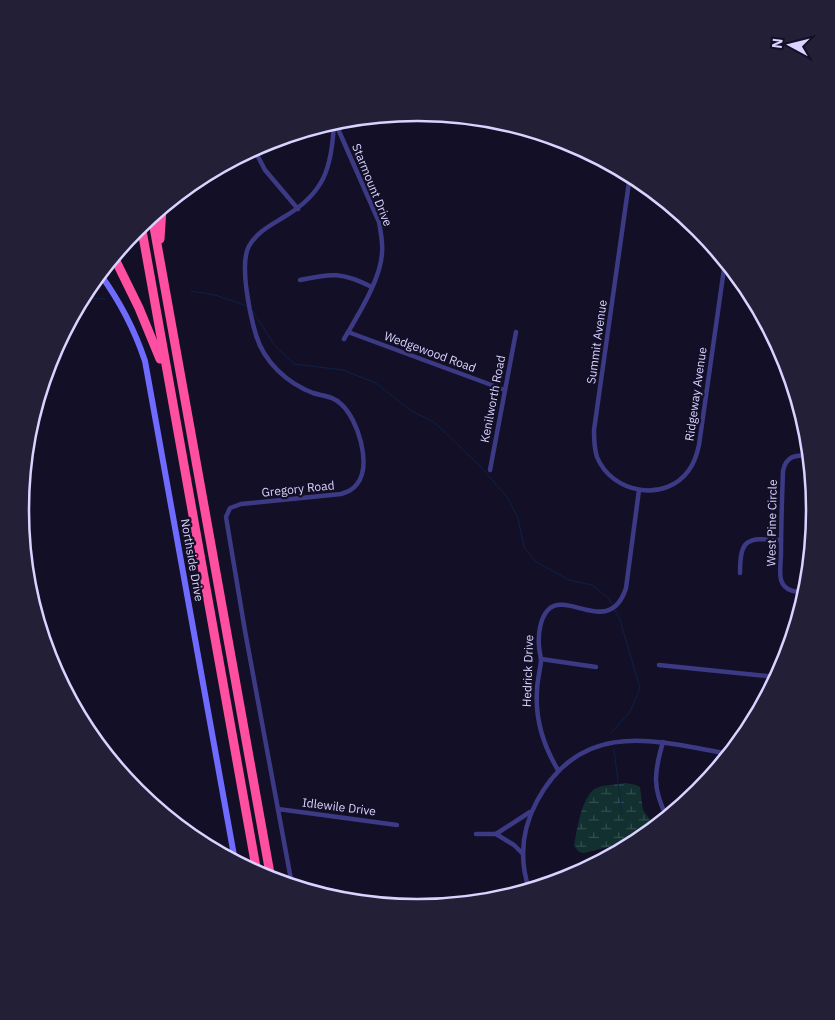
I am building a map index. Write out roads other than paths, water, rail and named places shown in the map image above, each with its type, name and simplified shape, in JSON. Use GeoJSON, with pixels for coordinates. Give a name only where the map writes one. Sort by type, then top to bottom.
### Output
{"type":"FeatureCollection","features":[{"type":"Feature","properties":{"kind":"highway"},"geometry":{"type":"LineString","coordinates":[[161,218],[160,242],[162,272]]}},
{"type":"Feature","properties":{"kind":"highway"},"geometry":{"type":"LineString","coordinates":[[154,225],[269,869]]}},
{"type":"Feature","properties":{"kind":"highway"},"geometry":{"type":"LineString","coordinates":[[143,235],[255,863]]}},
{"type":"Feature","properties":{"kind":"highway"},"geometry":{"type":"LineString","coordinates":[[117,263],[155,344],[168,382],[176,420]]}},
{"type":"Feature","properties":{"kind":"street","name":"Starmount Drive"},"geometry":{"type":"LineString","coordinates":[[338,130],[379,222],[382,238],[382,255],[379,271],[344,339]]}},
{"type":"Feature","properties":{"kind":"street","name":"Gregory Road"},"geometry":{"type":"LineString","coordinates":[[291,877],[226,517],[230,508],[241,504],[321,498],[341,494],[350,491],[357,485],[361,477],[363,451],[359,434],[352,418],[342,405],[325,395],[300,387],[285,378],[273,366],[264,352],[257,337],[245,272],[247,253],[256,236],[298,208],[312,195],[328,169],[334,131]]}},
{"type":"Feature","properties":{"kind":"street"},"geometry":{"type":"LineString","coordinates":[[257,156],[262,166],[298,208]]}},
{"type":"Feature","properties":{"kind":"street","name":"Summit Avenue"},"geometry":{"type":"LineString","coordinates":[[629,184],[594,430],[594,444],[604,470],[620,483],[639,490]]}},
{"type":"Feature","properties":{"kind":"street","name":"Ridgeway Avenue"},"geometry":{"type":"LineString","coordinates":[[639,490],[653,491],[679,481],[689,471],[696,458],[725,271]]}},
{"type":"Feature","properties":{"kind":"street"},"geometry":{"type":"LineString","coordinates":[[300,280],[332,274],[345,276],[372,287]]}},
{"type":"Feature","properties":{"kind":"street","name":"Northside Drive"},"geometry":{"type":"LineString","coordinates":[[104,280],[131,326],[145,361],[233,852]]}},
{"type":"Feature","properties":{"kind":"street","name":"Wedgewood Road"},"geometry":{"type":"LineString","coordinates":[[348,332],[505,390]]}},
{"type":"Feature","properties":{"kind":"street","name":"Kenilworth Road"},"geometry":{"type":"LineString","coordinates":[[490,470],[516,332]]}},
{"type":"Feature","properties":{"kind":"street","name":"West Pine Circle"},"geometry":{"type":"LineString","coordinates":[[798,592],[786,587],[782,581],[783,471],[784,464],[789,459],[795,456],[803,456]]}},
{"type":"Feature","properties":{"kind":"street","name":"Hedrick Drive"},"geometry":{"type":"LineString","coordinates":[[558,770],[548,754],[537,721],[537,689],[541,659],[539,634],[542,622],[547,610],[554,605],[602,612],[614,606],[623,597],[626,588],[639,490]]}},
{"type":"Feature","properties":{"kind":"street"},"geometry":{"type":"LineString","coordinates":[[740,573],[740,555],[744,546],[753,540],[781,540]]}},
{"type":"Feature","properties":{"kind":"street"},"geometry":{"type":"LineString","coordinates":[[541,659],[596,667]]}},
{"type":"Feature","properties":{"kind":"street"},"geometry":{"type":"LineString","coordinates":[[659,664],[769,676]]}},
{"type":"Feature","properties":{"kind":"street"},"geometry":{"type":"LineString","coordinates":[[528,883],[523,854],[524,836],[531,812],[543,790],[558,770],[581,754],[615,742],[639,740],[663,742],[721,753]]}},
{"type":"Feature","properties":{"kind":"street"},"geometry":{"type":"LineString","coordinates":[[663,742],[655,770],[655,786],[663,810]]}},
{"type":"Feature","properties":{"kind":"street","name":"Idlewile Drive"},"geometry":{"type":"LineString","coordinates":[[278,809],[397,825]]}},
{"type":"Feature","properties":{"kind":"street"},"geometry":{"type":"LineString","coordinates":[[496,834],[531,812]]}},
{"type":"Feature","properties":{"kind":"street"},"geometry":{"type":"LineString","coordinates":[[476,834],[496,834],[514,845],[523,854]]}},
{"type":"Feature","properties":{"kind":"waterway"},"geometry":{"type":"LineString","coordinates":[[191,291],[215,295],[247,306]]}},
{"type":"Feature","properties":{"kind":"waterway"},"geometry":{"type":"LineString","coordinates":[[91,298],[105,299]]}},
{"type":"Feature","properties":{"kind":"waterway"},"geometry":{"type":"LineString","coordinates":[[252,310],[275,346],[294,364],[343,370],[376,383],[410,410],[435,423],[481,467],[507,497],[518,518],[524,547],[535,561],[569,580],[592,585],[608,598],[612,604]]}},
{"type":"Feature","properties":{"kind":"waterway"},"geometry":{"type":"LineString","coordinates":[[611,733],[630,712],[640,688],[620,620],[615,610]]}},
{"type":"Feature","properties":{"kind":"waterway"},"geometry":{"type":"LineString","coordinates":[[614,749],[622,814]]}}]}
